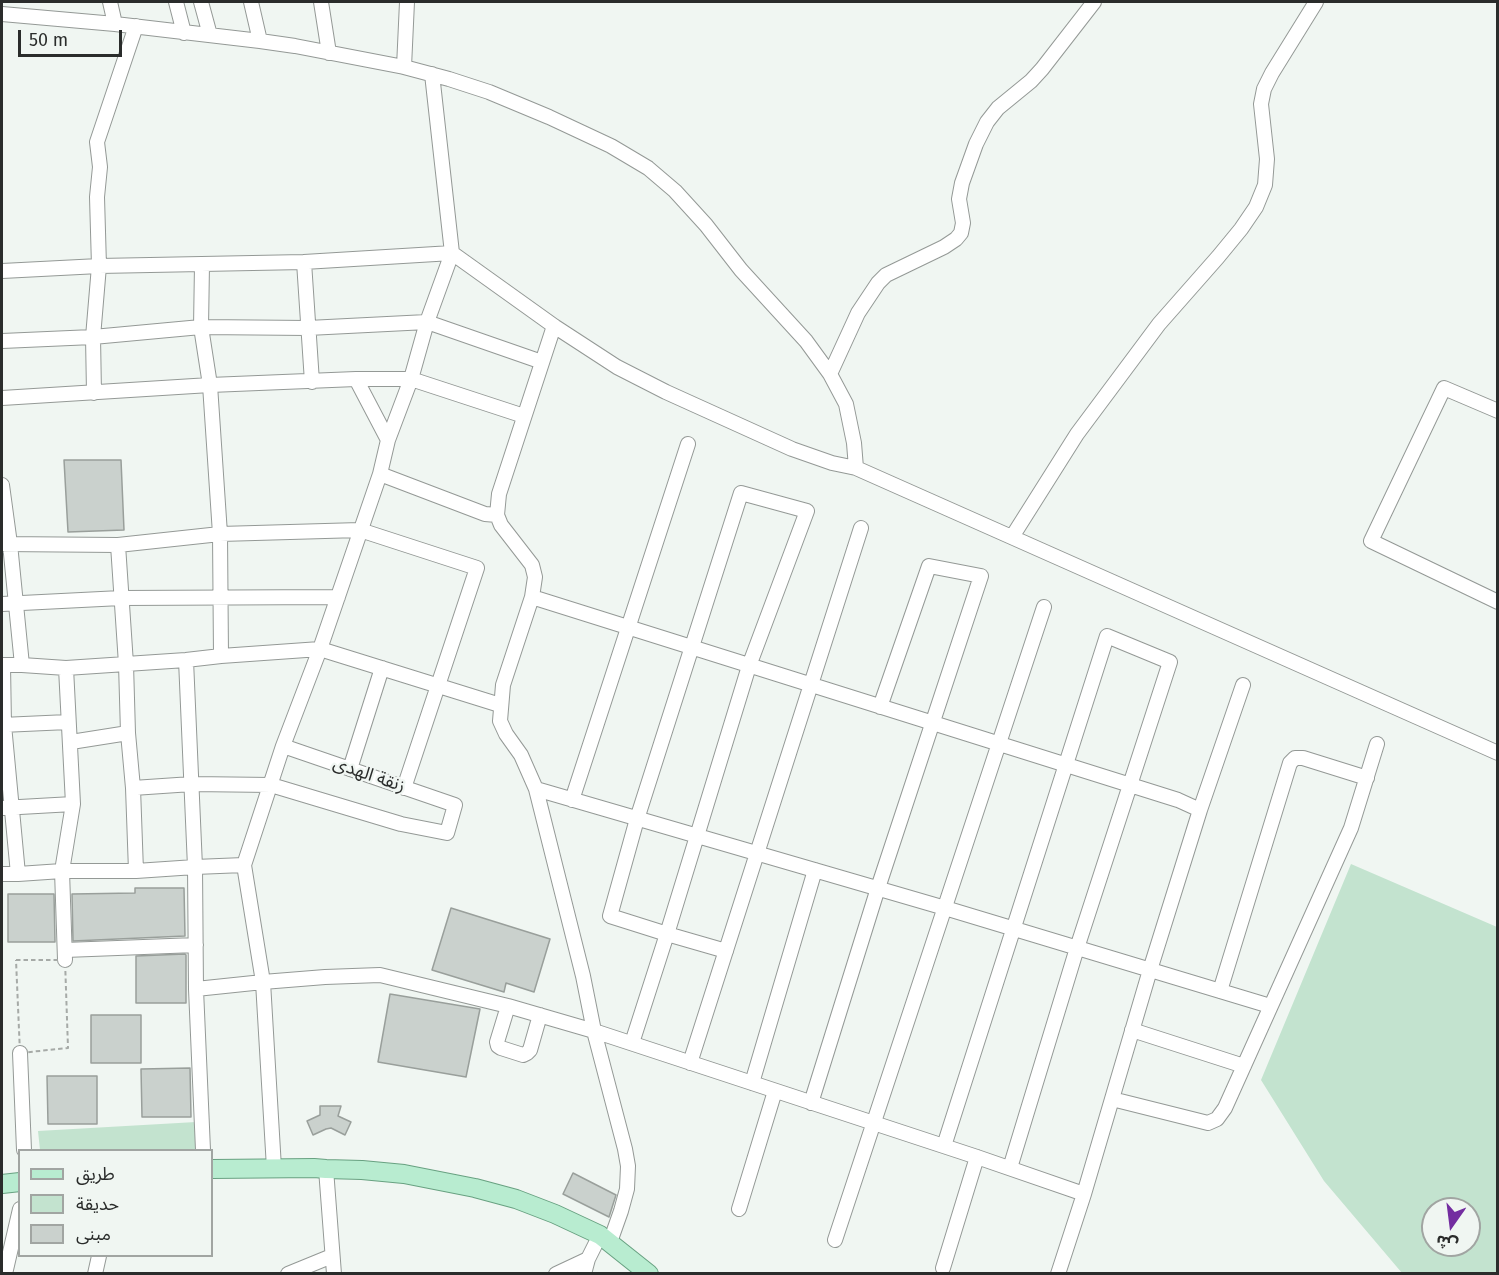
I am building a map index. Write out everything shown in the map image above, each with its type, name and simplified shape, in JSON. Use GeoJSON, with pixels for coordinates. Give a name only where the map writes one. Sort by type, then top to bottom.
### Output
{"type":"FeatureCollection","features":[{"type":"Feature","properties":{"kind":"main road"},"geometry":{"type":"LineString","coordinates":[[213,1169],[362,1170],[404,1174],[475,1188],[516,1199],[555,1214],[605,1238],[649,1274]]}},
{"type":"Feature","properties":{"kind":"main road"},"geometry":{"type":"LineString","coordinates":[[2,1184],[18,1182]]}},
{"type":"Feature","properties":{"kind":"street"},"geometry":{"type":"LineString","coordinates":[[110,2],[115,24]]}},
{"type":"Feature","properties":{"kind":"street"},"geometry":{"type":"LineString","coordinates":[[176,2],[184,33]]}},
{"type":"Feature","properties":{"kind":"street"},"geometry":{"type":"LineString","coordinates":[[201,2],[210,35]]}},
{"type":"Feature","properties":{"kind":"street"},"geometry":{"type":"LineString","coordinates":[[251,2],[260,41]]}},
{"type":"Feature","properties":{"kind":"street"},"geometry":{"type":"LineString","coordinates":[[321,2],[329,53]]}},
{"type":"Feature","properties":{"kind":"street"},"geometry":{"type":"LineString","coordinates":[[404,67],[407,2]]}},
{"type":"Feature","properties":{"kind":"street"},"geometry":{"type":"LineString","coordinates":[[830,374],[858,313],[878,283],[886,275],[944,247],[956,239],[961,232],[963,223],[959,199],[962,183],[976,144],[987,122],[998,108],[1031,81],[1094,2]]}},
{"type":"Feature","properties":{"kind":"street"},"geometry":{"type":"LineString","coordinates":[[1012,537],[1084,424],[1159,324],[1226,248],[1256,207],[1265,185],[1265,138],[1261,104],[1264,89],[1316,2]]}},
{"type":"Feature","properties":{"kind":"street"},"geometry":{"type":"LineString","coordinates":[[2,14],[136,26],[260,41],[404,67],[489,92],[611,146],[648,168],[675,191],[706,225],[741,270],[806,341],[830,374],[846,404],[854,442],[856,468]]}},
{"type":"Feature","properties":{"kind":"street"},"geometry":{"type":"LineString","coordinates":[[94,393],[93,337],[99,266],[97,197],[100,167],[97,142],[136,26]]}},
{"type":"Feature","properties":{"kind":"street"},"geometry":{"type":"LineString","coordinates":[[274,1168],[263,982],[244,865],[283,746],[320,649],[380,474],[388,440],[411,379],[427,322],[452,253],[432,74]]}},
{"type":"Feature","properties":{"kind":"street"},"geometry":{"type":"LineString","coordinates":[[2,271],[99,266],[304,262],[452,253],[616,367],[666,392],[792,449],[832,463],[856,468],[1497,753]]}},
{"type":"Feature","properties":{"kind":"street"},"geometry":{"type":"LineString","coordinates":[[304,262],[312,382]]}},
{"type":"Feature","properties":{"kind":"street"},"geometry":{"type":"LineString","coordinates":[[202,265],[201,327],[210,385],[220,534],[221,656]]}},
{"type":"Feature","properties":{"kind":"street"},"geometry":{"type":"LineString","coordinates":[[2,341],[93,337],[201,327],[308,328],[427,322],[542,362]]}},
{"type":"Feature","properties":{"kind":"street"},"geometry":{"type":"LineString","coordinates":[[554,326],[499,494],[497,515],[501,525],[532,565],[535,577],[532,597],[503,685],[500,721],[536,789],[628,1166],[627,1189],[621,1211],[605,1238],[588,1259],[584,1274]]}},
{"type":"Feature","properties":{"kind":"street"},"geometry":{"type":"LineString","coordinates":[[356,379],[388,440]]}},
{"type":"Feature","properties":{"kind":"street"},"geometry":{"type":"LineString","coordinates":[[2,398],[210,385],[411,379],[524,416]]}},
{"type":"Feature","properties":{"kind":"street"},"geometry":{"type":"LineString","coordinates":[[1497,411],[1444,388],[1371,541],[1497,602]]}},
{"type":"Feature","properties":{"kind":"street"},"geometry":{"type":"LineString","coordinates":[[573,800],[688,444]]}},
{"type":"Feature","properties":{"kind":"street"},"geometry":{"type":"LineString","coordinates":[[380,474],[485,514],[497,515]]}},
{"type":"Feature","properties":{"kind":"street"},"geometry":{"type":"LineString","coordinates":[[2,485],[6,544],[16,603],[22,665]]}},
{"type":"Feature","properties":{"kind":"street"},"geometry":{"type":"LineString","coordinates":[[632,1043],[667,934],[749,666],[807,511],[741,493],[637,819],[610,915],[667,934],[726,951]]}},
{"type":"Feature","properties":{"kind":"street"},"geometry":{"type":"LineString","coordinates":[[690,1063],[861,528]]}},
{"type":"Feature","properties":{"kind":"street"},"geometry":{"type":"LineString","coordinates":[[6,544],[118,545],[220,534],[360,530],[477,568],[404,788]]}},
{"type":"Feature","properties":{"kind":"street"},"geometry":{"type":"LineString","coordinates":[[118,545],[136,871]]}},
{"type":"Feature","properties":{"kind":"street"},"geometry":{"type":"LineString","coordinates":[[811,1103],[878,888],[981,576],[929,566],[880,707]]}},
{"type":"Feature","properties":{"kind":"street"},"geometry":{"type":"LineString","coordinates":[[2,604],[121,598],[338,597]]}},
{"type":"Feature","properties":{"kind":"street"},"geometry":{"type":"LineString","coordinates":[[532,597],[1178,800],[1200,810]]}},
{"type":"Feature","properties":{"kind":"street"},"geometry":{"type":"LineString","coordinates":[[835,1240],[1044,607]]}},
{"type":"Feature","properties":{"kind":"street"},"geometry":{"type":"LineString","coordinates":[[944,1146],[1107,636],[1170,662],[1077,948],[1010,1168]]}},
{"type":"Feature","properties":{"kind":"street"},"geometry":{"type":"LineString","coordinates":[[18,874],[7,808],[2,665],[66,668],[320,649],[501,705]]}},
{"type":"Feature","properties":{"kind":"street"},"geometry":{"type":"LineString","coordinates":[[186,660],[195,867],[196,989],[203,1149]]}},
{"type":"Feature","properties":{"kind":"street"},"geometry":{"type":"LineString","coordinates":[[66,668],[73,804],[62,871],[65,955],[196,945]]}},
{"type":"Feature","properties":{"kind":"street"},"geometry":{"type":"LineString","coordinates":[[350,769],[382,668]]}},
{"type":"Feature","properties":{"kind":"street"},"geometry":{"type":"LineString","coordinates":[[1058,1274],[1200,810],[1243,685]]}},
{"type":"Feature","properties":{"kind":"street"},"geometry":{"type":"LineString","coordinates":[[3,725],[68,722]]}},
{"type":"Feature","properties":{"kind":"street"},"geometry":{"type":"LineString","coordinates":[[70,742],[128,733]]}},
{"type":"Feature","properties":{"kind":"street"},"geometry":{"type":"LineString","coordinates":[[1112,1099],[1208,1123],[1217,1119],[1225,1108],[1297,945],[1326,887],[1351,828],[1377,744]]}},
{"type":"Feature","properties":{"kind":"street","name":"زنقة الهدى"},"geometry":{"type":"LineString","coordinates":[[271,785],[401,824],[447,833],[455,805],[283,746]]}},
{"type":"Feature","properties":{"kind":"street"},"geometry":{"type":"LineString","coordinates":[[1220,991],[1290,763],[1295,758],[1303,758],[1367,778]]}},
{"type":"Feature","properties":{"kind":"street"},"geometry":{"type":"LineString","coordinates":[[133,788],[192,784],[271,785]]}},
{"type":"Feature","properties":{"kind":"street"},"geometry":{"type":"LineString","coordinates":[[536,789],[878,888],[1270,1006]]}},
{"type":"Feature","properties":{"kind":"street"},"geometry":{"type":"LineString","coordinates":[[7,808],[73,804]]}},
{"type":"Feature","properties":{"kind":"street"},"geometry":{"type":"LineString","coordinates":[[2,874],[136,871],[244,865]]}},
{"type":"Feature","properties":{"kind":"street"},"geometry":{"type":"LineString","coordinates":[[752,1083],[815,870]]}},
{"type":"Feature","properties":{"kind":"street"},"geometry":{"type":"LineString","coordinates":[[196,989],[325,977],[380,975],[508,1006],[594,1031],[1084,1194]]}},
{"type":"Feature","properties":{"kind":"street"},"geometry":{"type":"LineString","coordinates":[[508,1006],[497,1042],[498,1046],[523,1055],[530,1050],[540,1015]]}},
{"type":"Feature","properties":{"kind":"street"},"geometry":{"type":"LineString","coordinates":[[1132,1030],[1244,1066]]}},
{"type":"Feature","properties":{"kind":"street"},"geometry":{"type":"LineString","coordinates":[[20,1053],[24,1149]]}},
{"type":"Feature","properties":{"kind":"street"},"geometry":{"type":"LineString","coordinates":[[740,1209],[775,1090]]}},
{"type":"Feature","properties":{"kind":"street"},"geometry":{"type":"LineString","coordinates":[[943,1268],[977,1157]]}},
{"type":"Feature","properties":{"kind":"street"},"geometry":{"type":"LineString","coordinates":[[326,1170],[334,1274]]}},
{"type":"Feature","properties":{"kind":"street"},"geometry":{"type":"LineString","coordinates":[[5,1274],[18,1218]]}},
{"type":"Feature","properties":{"kind":"street"},"geometry":{"type":"LineString","coordinates":[[288,1274],[332,1256]]}},
{"type":"Feature","properties":{"kind":"street"},"geometry":{"type":"LineString","coordinates":[[95,1274],[99,1257]]}},
{"type":"Feature","properties":{"kind":"street"},"geometry":{"type":"LineString","coordinates":[[556,1274],[588,1259]]}},
{"type":"Feature","properties":{"kind":"path"},"geometry":{"type":"LineString","coordinates":[[65,955],[68,1048],[20,1053],[16,960],[65,955]]}},
{"type":"Feature","properties":{"kind":"green space"},"geometry":{"type":"Polygon","coordinates":[[[1351,864],[1497,927],[1497,1273],[1402,1273],[1324,1181],[1261,1080],[1351,864]]]}},
{"type":"Feature","properties":{"kind":"green space"},"geometry":{"type":"Polygon","coordinates":[[[196,1122],[198,1149],[40,1149],[38,1131],[196,1122]]]}},
{"type":"Feature","properties":{"kind":"building"},"geometry":{"type":"Polygon","coordinates":[[[64,460],[121,460],[124,530],[68,532],[64,460]]]}},
{"type":"Feature","properties":{"kind":"building"},"geometry":{"type":"Polygon","coordinates":[[[135,888],[184,888],[185,936],[73,941],[72,894],[135,893],[135,888]]]}},
{"type":"Feature","properties":{"kind":"building"},"geometry":{"type":"Polygon","coordinates":[[[8,894],[54,894],[55,942],[8,942],[8,894]]]}},
{"type":"Feature","properties":{"kind":"building"},"geometry":{"type":"Polygon","coordinates":[[[451,908],[550,939],[534,992],[506,983],[504,992],[432,970],[451,908]]]}},
{"type":"Feature","properties":{"kind":"building"},"geometry":{"type":"Polygon","coordinates":[[[185,954],[186,1003],[136,1003],[136,956],[185,954]]]}},
{"type":"Feature","properties":{"kind":"building"},"geometry":{"type":"Polygon","coordinates":[[[390,994],[480,1009],[466,1077],[378,1062],[390,994]]]}},
{"type":"Feature","properties":{"kind":"building"},"geometry":{"type":"Polygon","coordinates":[[[91,1015],[141,1015],[141,1063],[91,1063],[91,1015]]]}},
{"type":"Feature","properties":{"kind":"building"},"geometry":{"type":"Polygon","coordinates":[[[190,1068],[191,1117],[142,1117],[141,1069],[190,1068]]]}},
{"type":"Feature","properties":{"kind":"building"},"geometry":{"type":"Polygon","coordinates":[[[47,1076],[97,1076],[97,1124],[48,1124],[47,1076]]]}},
{"type":"Feature","properties":{"kind":"building"},"geometry":{"type":"Polygon","coordinates":[[[320,1106],[341,1106],[338,1116],[351,1122],[345,1135],[331,1128],[313,1135],[307,1121],[320,1115],[320,1106]]]}},
{"type":"Feature","properties":{"kind":"building"},"geometry":{"type":"Polygon","coordinates":[[[573,1173],[616,1195],[609,1217],[563,1194],[573,1173]]]}}]}
